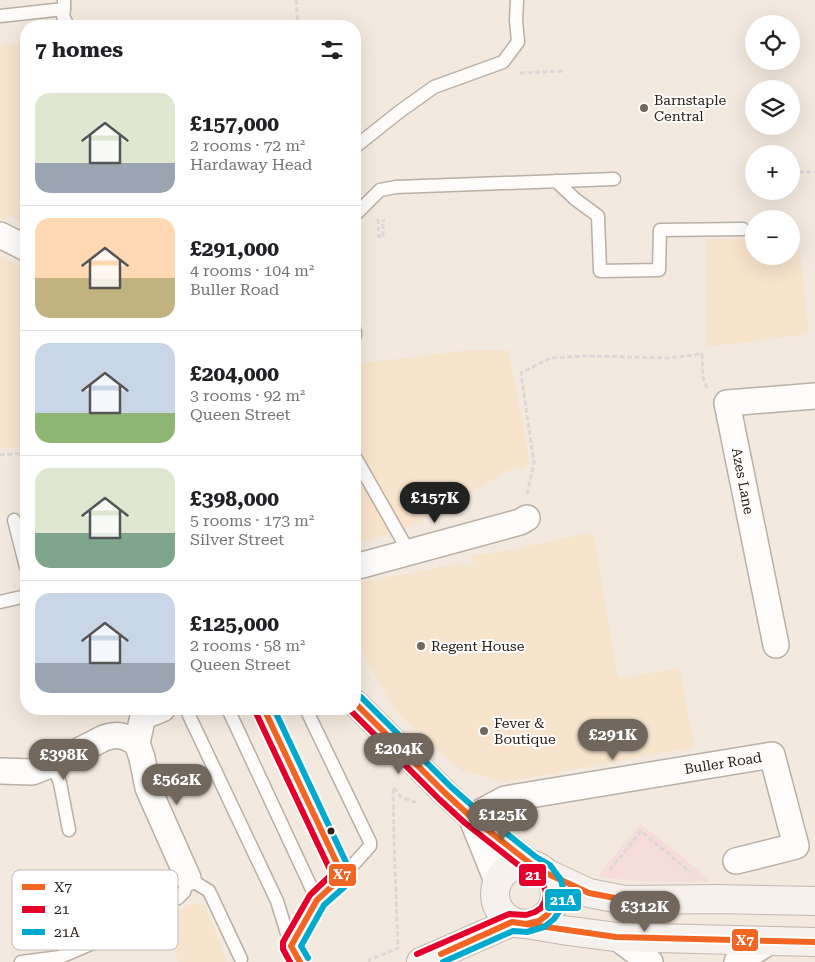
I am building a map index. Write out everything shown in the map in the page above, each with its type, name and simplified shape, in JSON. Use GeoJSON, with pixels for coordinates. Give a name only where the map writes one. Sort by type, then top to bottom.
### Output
{"type":"FeatureCollection","features":[{"type":"Feature","properties":{"kind":"main road"},"geometry":{"type":"LineString","coordinates":[[815,901],[626,900],[589,892],[526,864],[513,866],[501,874],[496,889],[496,905],[503,916],[519,923],[616,937],[815,942]]}},
{"type":"Feature","properties":{"kind":"main road"},"geometry":{"type":"LineString","coordinates":[[431,958],[519,923],[539,921],[547,915],[552,908],[555,892],[552,880],[540,869]]}},
{"type":"Feature","properties":{"kind":"main road"},"geometry":{"type":"LineString","coordinates":[[431,958],[496,889]]}},
{"type":"Feature","properties":{"kind":"street"},"geometry":{"type":"LineString","coordinates":[[0,235],[20,245]]}},
{"type":"Feature","properties":{"kind":"street"},"geometry":{"type":"LineString","coordinates":[[727,403],[815,396]]}},
{"type":"Feature","properties":{"kind":"street","name":"Azes Lane"},"geometry":{"type":"LineString","coordinates":[[727,403],[776,645]]}},
{"type":"Feature","properties":{"kind":"street"},"geometry":{"type":"LineString","coordinates":[[361,565],[524,520]]}},
{"type":"Feature","properties":{"kind":"street"},"geometry":{"type":"LineString","coordinates":[[361,709],[471,817],[540,869]]}},
{"type":"Feature","properties":{"kind":"street"},"geometry":{"type":"LineString","coordinates":[[143,715],[137,743],[148,788],[188,878]]}},
{"type":"Feature","properties":{"kind":"street"},"geometry":{"type":"LineString","coordinates":[[0,771],[32,772],[53,764],[112,735],[122,736],[137,743]]}},
{"type":"Feature","properties":{"kind":"street","name":"Buller Road"},"geometry":{"type":"LineString","coordinates":[[471,817],[505,799],[772,755],[796,846],[736,861]]}},
{"type":"Feature","properties":{"kind":"street"},"geometry":{"type":"LineString","coordinates":[[471,817],[496,889]]}},
{"type":"Feature","properties":{"kind":"street"},"geometry":{"type":"LineString","coordinates":[[616,937],[650,962]]}},
{"type":"Feature","properties":{"kind":"street"},"geometry":{"type":"LineString","coordinates":[[737,962],[769,942]]}},
{"type":"Feature","properties":{"kind":"lane"},"geometry":{"type":"LineString","coordinates":[[361,142],[434,87],[503,62],[518,42],[517,0]]}},
{"type":"Feature","properties":{"kind":"lane"},"geometry":{"type":"LineString","coordinates":[[0,16],[64,5],[63,16],[65,20]]}},
{"type":"Feature","properties":{"kind":"lane"},"geometry":{"type":"LineString","coordinates":[[361,209],[380,190],[396,187],[614,179]]}},
{"type":"Feature","properties":{"kind":"lane"},"geometry":{"type":"LineString","coordinates":[[556,181],[575,199],[598,216],[600,271],[659,270],[660,230],[743,229]]}},
{"type":"Feature","properties":{"kind":"lane"},"geometry":{"type":"LineString","coordinates":[[361,468],[409,552]]}},
{"type":"Feature","properties":{"kind":"lane"},"geometry":{"type":"LineString","coordinates":[[14,520],[20,544]]}},
{"type":"Feature","properties":{"kind":"lane"},"geometry":{"type":"LineString","coordinates":[[0,602],[20,597]]}},
{"type":"Feature","properties":{"kind":"lane"},"geometry":{"type":"LineString","coordinates":[[189,715],[277,901],[291,946],[300,962]]}},
{"type":"Feature","properties":{"kind":"lane"},"geometry":{"type":"LineString","coordinates":[[231,715],[317,900]]}},
{"type":"Feature","properties":{"kind":"lane"},"geometry":{"type":"LineString","coordinates":[[267,715],[343,876]]}},
{"type":"Feature","properties":{"kind":"lane"},"geometry":{"type":"LineString","coordinates":[[291,946],[317,900],[343,876],[370,846],[370,842],[309,715]]}},
{"type":"Feature","properties":{"kind":"lane"},"geometry":{"type":"LineString","coordinates":[[53,764],[60,783],[69,830]]}},
{"type":"Feature","properties":{"kind":"lane"},"geometry":{"type":"LineString","coordinates":[[178,898],[184,892],[188,878],[209,891],[241,959]]}},
{"type":"Feature","properties":{"kind":"lane"},"geometry":{"type":"LineString","coordinates":[[21,962],[60,957],[77,950]]}},
{"type":"Feature","properties":{"kind":"path"},"geometry":{"type":"LineString","coordinates":[[296,0],[298,20]]}},
{"type":"Feature","properties":{"kind":"path"},"geometry":{"type":"LineString","coordinates":[[503,62],[519,73],[563,71]]}},
{"type":"Feature","properties":{"kind":"path"},"geometry":{"type":"LineString","coordinates":[[800,172],[815,172]]}},
{"type":"Feature","properties":{"kind":"path"},"geometry":{"type":"LineString","coordinates":[[524,520],[534,463],[521,373],[550,358],[588,356],[668,358],[702,354],[703,377],[712,405],[727,403]]}},
{"type":"Feature","properties":{"kind":"path"},"geometry":{"type":"LineString","coordinates":[[0,455],[20,453]]}},
{"type":"Feature","properties":{"kind":"path"},"geometry":{"type":"LineString","coordinates":[[370,962],[369,960],[398,948],[393,787]]}},
{"type":"Feature","properties":{"kind":"path"},"geometry":{"type":"LineString","coordinates":[[589,892],[604,877],[641,831],[697,877]]}},
{"type":"Feature","properties":{"kind":"shaded area"},"geometry":{"type":"Polygon","coordinates":[[[20,44],[20,220],[7,214],[0,237],[0,45],[20,44]]]}},
{"type":"Feature","properties":{"kind":"shaded area"},"geometry":{"type":"Polygon","coordinates":[[[745,238],[745,265],[800,265],[800,255],[809,334],[706,347],[706,239],[745,238]]]}},
{"type":"Feature","properties":{"kind":"shaded area"},"geometry":{"type":"Polygon","coordinates":[[[0,256],[20,268],[20,446],[0,448],[0,256]]]}},
{"type":"Feature","properties":{"kind":"shaded area"},"geometry":{"type":"Polygon","coordinates":[[[469,350],[508,350],[530,464],[520,469],[517,466],[422,521],[397,532],[361,542],[361,363],[469,350]]]}},
{"type":"Feature","properties":{"kind":"shaded area"},"geometry":{"type":"Polygon","coordinates":[[[593,532],[618,678],[680,668],[694,747],[506,782],[460,770],[397,712],[370,668],[361,648],[361,582],[463,563],[473,567],[472,555],[500,552],[593,532]]]}},
{"type":"Feature","properties":{"kind":"shaded area"},"geometry":{"type":"Polygon","coordinates":[[[640,824],[678,853],[710,881],[650,882],[598,876],[640,824]]]}},
{"type":"Feature","properties":{"kind":"shaded area"},"geometry":{"type":"Polygon","coordinates":[[[195,903],[205,906],[227,962],[179,962],[174,950],[178,950],[178,911],[195,903]]]}},
{"type":"Feature","properties":{"kind":"transit line","name":"21A"},"geometry":{"type":"LineString","coordinates":[[361,697],[451,787],[536,857],[550,865],[561,880],[564,893],[562,907],[554,919],[544,927],[527,932],[513,931],[443,962]]}},
{"type":"Feature","properties":{"kind":"transit line","name":"X7"},"geometry":{"type":"LineString","coordinates":[[361,709],[471,817],[531,864]]}},
{"type":"Feature","properties":{"kind":"transit line","name":"21"},"geometry":{"type":"LineString","coordinates":[[257,715],[332,874],[310,895],[283,942],[283,949],[290,962]]}},
{"type":"Feature","properties":{"kind":"transit line","name":"X7"},"geometry":{"type":"LineString","coordinates":[[267,715],[343,876],[317,900],[291,946],[300,962]]}},
{"type":"Feature","properties":{"kind":"transit line","name":"21A"},"geometry":{"type":"LineString","coordinates":[[277,715],[352,875],[350,882],[324,905],[301,946],[308,958]]}},
{"type":"Feature","properties":{"kind":"transit line","name":"21"},"geometry":{"type":"LineString","coordinates":[[355,715],[465,823],[538,879],[544,886],[546,893],[545,901],[541,908],[535,912],[526,915],[509,914],[417,954]]}},
{"type":"Feature","properties":{"kind":"transit line","name":"X7"},"geometry":{"type":"LineString","coordinates":[[548,874],[589,893],[625,900],[663,900]]}},
{"type":"Feature","properties":{"kind":"transit line","name":"X7"},"geometry":{"type":"LineString","coordinates":[[441,954],[512,922],[526,924],[539,921],[552,908],[555,897]]}},
{"type":"Feature","properties":{"kind":"transit line","name":"X7"},"geometry":{"type":"LineString","coordinates":[[526,924],[616,937],[815,942]]}},
{"type":"Feature","properties":{"kind":"place","name":"Barnstaple Central"},"geometry":{"type":"Point","coordinates":[644,108]}},
{"type":"Feature","properties":{"kind":"place","name":"Regent House"},"geometry":{"type":"Point","coordinates":[421,646]}},
{"type":"Feature","properties":{"kind":"place","name":"Fever & Boutique"},"geometry":{"type":"Point","coordinates":[484,731]}}]}
